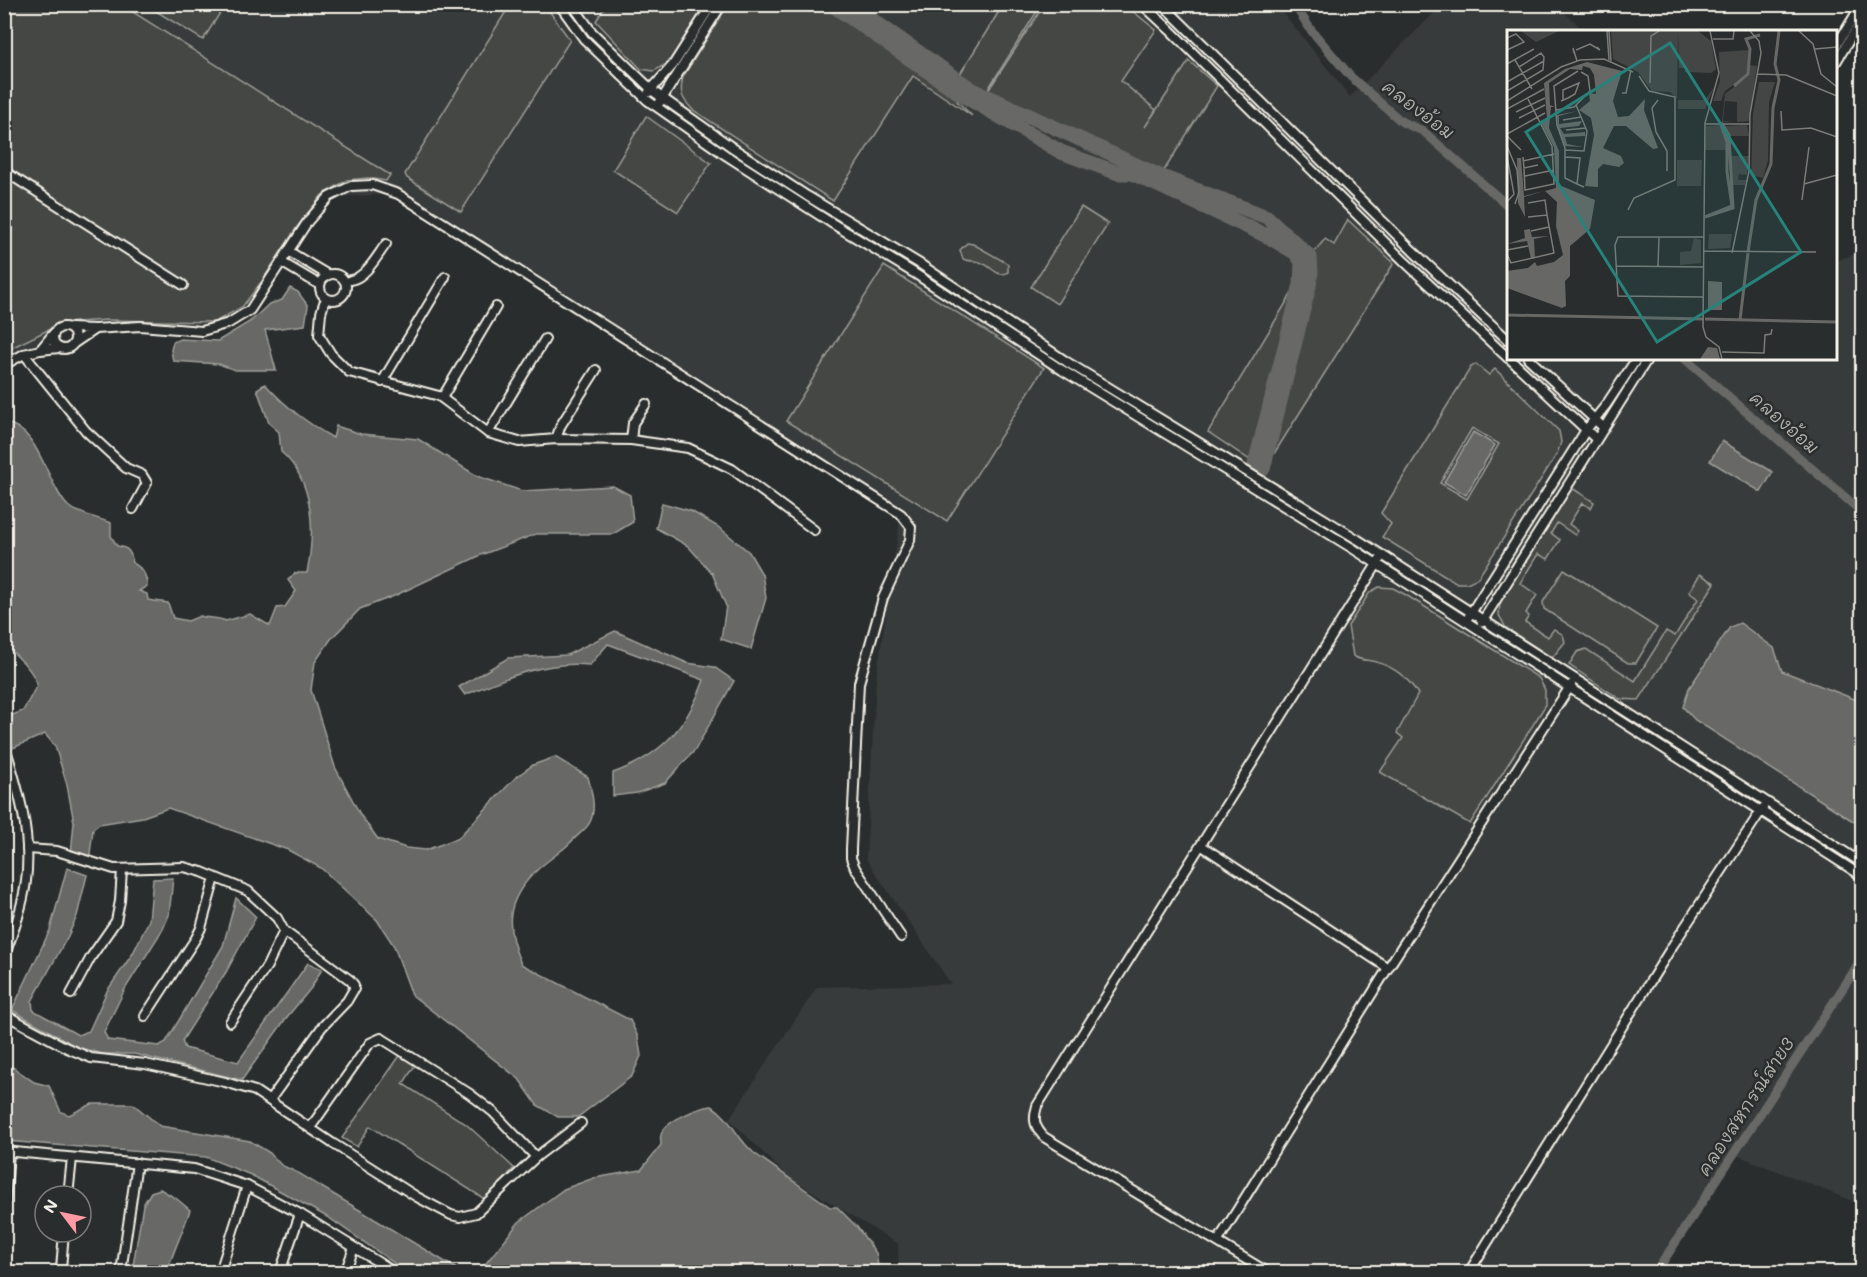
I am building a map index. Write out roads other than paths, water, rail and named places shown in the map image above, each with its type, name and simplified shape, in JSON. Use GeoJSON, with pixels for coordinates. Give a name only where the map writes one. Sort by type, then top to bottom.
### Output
{"type":"FeatureCollection","features":[{"type":"Feature","properties":{"kind":"street"},"geometry":{"type":"LineString","coordinates":[[559,4],[584,39],[644,98],[727,156],[914,273],[1062,370],[1377,564],[1863,876]]}},
{"type":"Feature","properties":{"kind":"street"},"geometry":{"type":"LineString","coordinates":[[572,4],[592,32],[651,90],[789,184],[920,264],[1067,362],[1383,555],[1863,863]]}},
{"type":"Feature","properties":{"kind":"street"},"geometry":{"type":"LineString","coordinates":[[644,98],[673,65],[712,4]]}},
{"type":"Feature","properties":{"kind":"street"},"geometry":{"type":"LineString","coordinates":[[656,107],[722,4]]}},
{"type":"Feature","properties":{"kind":"street"},"geometry":{"type":"LineString","coordinates":[[1142,4],[1404,261],[1507,356]]}},
{"type":"Feature","properties":{"kind":"street"},"geometry":{"type":"LineString","coordinates":[[1162,4],[1413,251],[1507,338]]}},
{"type":"Feature","properties":{"kind":"street"},"geometry":{"type":"LineString","coordinates":[[1837,44],[1862,4]]}},
{"type":"Feature","properties":{"kind":"street"},"geometry":{"type":"LineString","coordinates":[[1837,60],[1863,19]]}},
{"type":"Feature","properties":{"kind":"street"},"geometry":{"type":"LineString","coordinates":[[4,171],[183,285]]}},
{"type":"Feature","properties":{"kind":"street"},"geometry":{"type":"LineString","coordinates":[[40,350],[61,327],[96,329],[140,326],[202,330],[230,323],[250,310],[308,221],[329,196],[351,186],[372,185],[398,194],[901,514],[910,527],[909,540],[883,598],[859,683],[851,858],[855,868],[902,937]]}},
{"type":"Feature","properties":{"kind":"street"},"geometry":{"type":"LineString","coordinates":[[288,251],[328,275],[337,274],[351,280],[364,273],[386,244]]}},
{"type":"Feature","properties":{"kind":"street"},"geometry":{"type":"LineString","coordinates":[[281,262],[321,289],[326,297],[334,299]]}},
{"type":"Feature","properties":{"kind":"street"},"geometry":{"type":"LineString","coordinates":[[328,275],[321,289],[324,303],[319,335],[331,354],[349,372],[442,398],[488,433],[519,442],[556,439],[631,440],[687,448],[732,468],[814,530]]}},
{"type":"Feature","properties":{"kind":"street"},"geometry":{"type":"LineString","coordinates":[[341,277],[346,284],[346,289]]}},
{"type":"Feature","properties":{"kind":"street"},"geometry":{"type":"LineString","coordinates":[[382,382],[445,277]]}},
{"type":"Feature","properties":{"kind":"street"},"geometry":{"type":"LineString","coordinates":[[324,303],[342,296],[351,280]]}},
{"type":"Feature","properties":{"kind":"street"},"geometry":{"type":"LineString","coordinates":[[442,398],[496,307]]}},
{"type":"Feature","properties":{"kind":"street"},"geometry":{"type":"LineString","coordinates":[[69,328],[74,334],[73,344]]}},
{"type":"Feature","properties":{"kind":"street"},"geometry":{"type":"LineString","coordinates":[[4,365],[24,354],[67,348],[96,329]]}},
{"type":"Feature","properties":{"kind":"street"},"geometry":{"type":"LineString","coordinates":[[55,332],[54,343],[59,348]]}},
{"type":"Feature","properties":{"kind":"street"},"geometry":{"type":"LineString","coordinates":[[488,433],[545,339]]}},
{"type":"Feature","properties":{"kind":"street"},"geometry":{"type":"LineString","coordinates":[[24,354],[86,431],[126,468],[146,479],[147,483],[133,508]]}},
{"type":"Feature","properties":{"kind":"street"},"geometry":{"type":"LineString","coordinates":[[1511,360],[1596,439]]}},
{"type":"Feature","properties":{"kind":"street"},"geometry":{"type":"LineString","coordinates":[[1530,360],[1604,428]]}},
{"type":"Feature","properties":{"kind":"street"},"geometry":{"type":"LineString","coordinates":[[1466,621],[1586,430],[1606,405],[1635,360]]}},
{"type":"Feature","properties":{"kind":"street"},"geometry":{"type":"LineString","coordinates":[[1478,629],[1647,360]]}},
{"type":"Feature","properties":{"kind":"street"},"geometry":{"type":"LineString","coordinates":[[556,439],[561,425],[596,370]]}},
{"type":"Feature","properties":{"kind":"street"},"geometry":{"type":"LineString","coordinates":[[631,440],[633,423],[646,404]]}},
{"type":"Feature","properties":{"kind":"street"},"geometry":{"type":"LineString","coordinates":[[1267,1272],[1218,1241],[1164,1212],[1044,1137],[1034,1125],[1034,1116],[1037,1106],[1383,555]]}},
{"type":"Feature","properties":{"kind":"street"},"geometry":{"type":"LineString","coordinates":[[1218,1241],[1388,968],[1575,679]]}},
{"type":"Feature","properties":{"kind":"street"},"geometry":{"type":"LineString","coordinates":[[4,743],[22,809],[27,849],[25,891],[4,957]]}},
{"type":"Feature","properties":{"kind":"street"},"geometry":{"type":"LineString","coordinates":[[1468,1272],[1669,952],[1767,802]]}},
{"type":"Feature","properties":{"kind":"street"},"geometry":{"type":"LineString","coordinates":[[1202,846],[1388,968]]}},
{"type":"Feature","properties":{"kind":"street"},"geometry":{"type":"LineString","coordinates":[[27,849],[71,854],[97,864],[122,869],[184,867],[202,872],[248,891],[277,918],[284,931],[350,980],[354,989],[347,1001],[322,1027],[270,1100]]}},
{"type":"Feature","properties":{"kind":"street"},"geometry":{"type":"LineString","coordinates":[[71,994],[91,957],[116,921],[122,869]]}},
{"type":"Feature","properties":{"kind":"street"},"geometry":{"type":"LineString","coordinates":[[146,1016],[201,928],[214,878]]}},
{"type":"Feature","properties":{"kind":"street"},"geometry":{"type":"LineString","coordinates":[[230,1022],[267,966],[284,931]]}},
{"type":"Feature","properties":{"kind":"street"},"geometry":{"type":"LineString","coordinates":[[4,1014],[67,1048],[91,1058],[145,1064],[255,1091],[417,1197],[451,1215],[460,1217],[476,1213],[536,1157],[581,1123]]}},
{"type":"Feature","properties":{"kind":"street"},"geometry":{"type":"LineString","coordinates":[[310,1128],[370,1043],[381,1038],[470,1094],[493,1112],[536,1157]]}},
{"type":"Feature","properties":{"kind":"street"},"geometry":{"type":"LineString","coordinates":[[4,1217],[7,1151],[194,1169],[247,1186],[300,1214],[394,1272]]}},
{"type":"Feature","properties":{"kind":"street"},"geometry":{"type":"LineString","coordinates":[[69,1184],[72,1158]]}},
{"type":"Feature","properties":{"kind":"street"},"geometry":{"type":"LineString","coordinates":[[121,1272],[137,1163]]}},
{"type":"Feature","properties":{"kind":"street"},"geometry":{"type":"LineString","coordinates":[[220,1272],[247,1186]]}},
{"type":"Feature","properties":{"kind":"street"},"geometry":{"type":"LineString","coordinates":[[280,1272],[300,1214]]}},
{"type":"Feature","properties":{"kind":"street"},"geometry":{"type":"LineString","coordinates":[[61,1269],[63,1244]]}},
{"type":"Feature","properties":{"kind":"street"},"geometry":{"type":"LineString","coordinates":[[345,1272],[354,1248]]}},
{"type":"Feature","properties":{"kind":"waterway"},"geometry":{"type":"LineString","coordinates":[[831,4],[961,94],[1061,152],[1118,173],[1132,173],[1269,237],[1296,253],[1302,262],[1301,284],[1255,464],[1263,469],[1309,286],[1310,257],[1267,217],[1162,177],[971,89],[849,4]]}},
{"type":"Feature","properties":{"kind":"waterway","name":"คลองอ้อม"},"geometry":{"type":"LineString","coordinates":[[1294,4],[1311,30],[1351,77],[1402,122],[1423,131],[1507,205]]}},
{"type":"Feature","properties":{"kind":"waterway","name":"คลองอ้อม"},"geometry":{"type":"LineString","coordinates":[[1686,360],[1862,512]]}},
{"type":"Feature","properties":{"kind":"waterway","name":"คลองสหกรณ์สาย3"},"geometry":{"type":"LineString","coordinates":[[1656,1272],[1862,959]]}}]}
